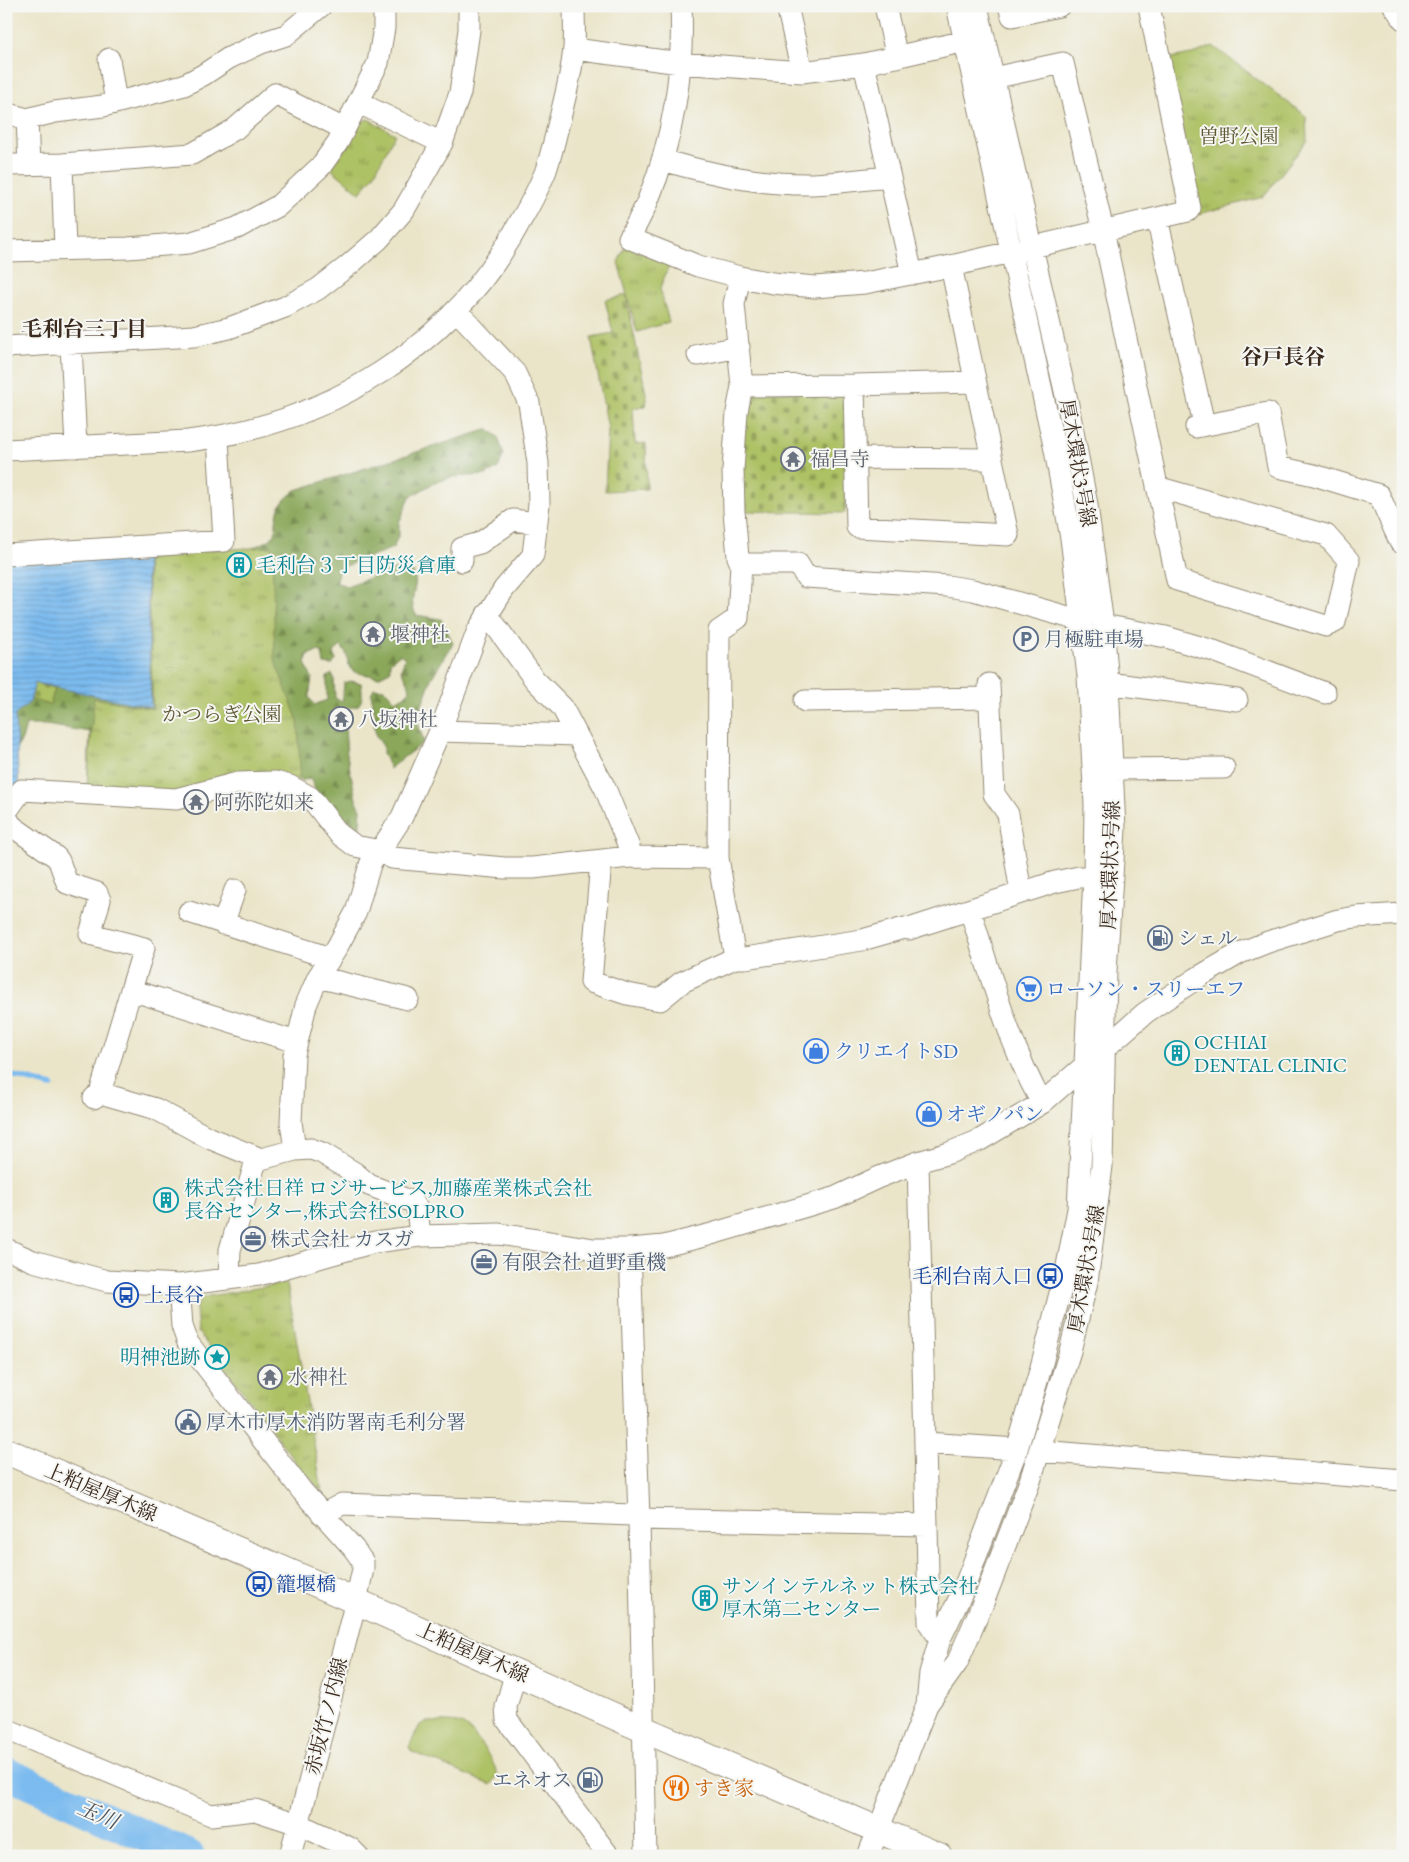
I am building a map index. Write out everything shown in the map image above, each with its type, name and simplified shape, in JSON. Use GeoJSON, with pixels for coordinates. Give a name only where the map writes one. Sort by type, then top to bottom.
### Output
{"type":"FeatureCollection","features":[{"type":"Feature","properties":{"kind":"main road","name":"上粕屋厚木線"},"geometry":{"type":"LineString","coordinates":[[6,1451],[356,1601],[939,1856]]}},
{"type":"Feature","properties":{"kind":"street"},"geometry":{"type":"LineString","coordinates":[[6,113],[27,120],[55,112],[104,106],[184,85],[229,58],[261,43],[286,35],[321,6]]}},
{"type":"Feature","properties":{"kind":"street"},"geometry":{"type":"LineString","coordinates":[[6,251],[128,248],[189,244],[237,228],[278,206],[320,166],[338,142],[359,103],[378,63],[384,28],[384,6]]}},
{"type":"Feature","properties":{"kind":"street"},"geometry":{"type":"LineString","coordinates":[[6,347],[194,336],[230,328],[285,307],[318,289],[379,239],[408,203],[442,143],[460,93],[469,30],[469,6]]}},
{"type":"Feature","properties":{"kind":"street"},"geometry":{"type":"LineString","coordinates":[[6,450],[218,438],[273,424],[326,403],[384,372],[416,348],[456,310],[497,261],[537,191],[545,172],[565,100],[574,49],[574,6]]}},
{"type":"Feature","properties":{"kind":"street"},"geometry":{"type":"LineString","coordinates":[[680,6],[682,28],[678,89],[662,160],[648,201],[630,238],[698,266],[773,283],[815,287],[865,283],[912,274],[1188,211],[1190,208],[1149,6]]}},
{"type":"Feature","properties":{"kind":"street"},"geometry":{"type":"LineString","coordinates":[[787,6],[802,72]]}},
{"type":"Feature","properties":{"kind":"street"},"geometry":{"type":"LineString","coordinates":[[885,6],[896,57]]}},
{"type":"Feature","properties":{"kind":"street","name":"厚木環状3号線"},"geometry":{"type":"LineString","coordinates":[[927,1705],[930,1673],[940,1639],[962,1593],[1017,1449],[1056,1315],[1067,1266],[1078,1209],[1094,877],[1095,805],[1088,676],[1071,538],[993,78],[957,6]]}},
{"type":"Feature","properties":{"kind":"street","name":"厚木環状3号線"},"geometry":{"type":"LineString","coordinates":[[868,1856],[927,1705],[957,1663],[984,1603],[1040,1451],[1070,1351],[1087,1282],[1102,1166],[1106,971],[1115,829],[1108,683],[1103,625],[1087,505],[1067,400],[1022,249],[974,39],[977,6]]}},
{"type":"Feature","properties":{"kind":"street"},"geometry":{"type":"LineString","coordinates":[[1009,6],[1012,16],[1059,6]]}},
{"type":"Feature","properties":{"kind":"street"},"geometry":{"type":"LineString","coordinates":[[1394,6],[1403,19]]}},
{"type":"Feature","properties":{"kind":"street"},"geometry":{"type":"LineString","coordinates":[[574,49],[680,64],[802,72],[864,64],[974,39]]}},
{"type":"Feature","properties":{"kind":"street"},"geometry":{"type":"LineString","coordinates":[[108,59],[116,103]]}},
{"type":"Feature","properties":{"kind":"street"},"geometry":{"type":"LineString","coordinates":[[993,78],[1063,63],[1103,230],[1157,486],[1177,580],[1326,626],[1335,622],[1349,561],[1326,535],[1157,486]]}},
{"type":"Feature","properties":{"kind":"street"},"geometry":{"type":"LineString","coordinates":[[864,64],[912,274]]}},
{"type":"Feature","properties":{"kind":"street"},"geometry":{"type":"LineString","coordinates":[[6,165],[62,164],[192,154],[235,129],[276,94],[344,129]]}},
{"type":"Feature","properties":{"kind":"street"},"geometry":{"type":"LineString","coordinates":[[359,103],[442,143]]}},
{"type":"Feature","properties":{"kind":"street"},"geometry":{"type":"LineString","coordinates":[[27,120],[29,165]]}},
{"type":"Feature","properties":{"kind":"street"},"geometry":{"type":"LineString","coordinates":[[662,160],[702,171],[756,181],[814,184],[889,177]]}},
{"type":"Feature","properties":{"kind":"street"},"geometry":{"type":"LineString","coordinates":[[62,164],[65,249]]}},
{"type":"Feature","properties":{"kind":"street"},"geometry":{"type":"LineString","coordinates":[[1157,218],[1200,426],[1268,413],[1278,467],[1314,475],[1379,495],[1400,542]]}},
{"type":"Feature","properties":{"kind":"street"},"geometry":{"type":"LineString","coordinates":[[854,385],[856,527],[1008,535],[950,266]]}},
{"type":"Feature","properties":{"kind":"street"},"geometry":{"type":"LineString","coordinates":[[735,958],[718,858],[719,631],[738,618],[741,564],[738,557],[734,511],[733,470],[737,412],[742,386],[734,304],[740,277]]}},
{"type":"Feature","properties":{"kind":"street"},"geometry":{"type":"LineString","coordinates":[[295,1150],[292,1094],[296,1042],[306,1005],[318,976],[356,912],[374,856],[380,851],[402,817],[440,731],[478,630],[504,589],[533,555],[539,504],[538,463],[529,403],[515,373],[456,310]]}},
{"type":"Feature","properties":{"kind":"street"},"geometry":{"type":"LineString","coordinates":[[71,344],[76,447]]}},
{"type":"Feature","properties":{"kind":"street"},"geometry":{"type":"LineString","coordinates":[[698,355],[738,347]]}},
{"type":"Feature","properties":{"kind":"street"},"geometry":{"type":"LineString","coordinates":[[742,386],[975,382]]}},
{"type":"Feature","properties":{"kind":"street"},"geometry":{"type":"LineString","coordinates":[[6,555],[224,541],[218,438]]}},
{"type":"Feature","properties":{"kind":"street"},"geometry":{"type":"LineString","coordinates":[[856,458],[992,459]]}},
{"type":"Feature","properties":{"kind":"street"},"geometry":{"type":"LineString","coordinates":[[461,546],[480,543],[513,520],[536,523]]}},
{"type":"Feature","properties":{"kind":"street"},"geometry":{"type":"LineString","coordinates":[[741,564],[798,564],[806,577],[947,586],[973,590],[1082,621]]}},
{"type":"Feature","properties":{"kind":"street"},"geometry":{"type":"LineString","coordinates":[[487,614],[535,680],[562,706],[605,788],[629,847],[629,857]]}},
{"type":"Feature","properties":{"kind":"street"},"geometry":{"type":"LineString","coordinates":[[1103,625],[1166,637],[1260,667],[1325,693]]}},
{"type":"Feature","properties":{"kind":"street"},"geometry":{"type":"LineString","coordinates":[[1108,683],[1204,703],[1237,700]]}},
{"type":"Feature","properties":{"kind":"street"},"geometry":{"type":"LineString","coordinates":[[805,701],[874,692],[989,691],[994,794],[991,801],[1008,814],[1021,893]]}},
{"type":"Feature","properties":{"kind":"street"},"geometry":{"type":"LineString","coordinates":[[440,731],[577,735]]}},
{"type":"Feature","properties":{"kind":"street"},"geometry":{"type":"LineString","coordinates":[[1112,769],[1224,768]]}},
{"type":"Feature","properties":{"kind":"street"},"geometry":{"type":"LineString","coordinates":[[6,812],[22,790],[176,799],[238,783],[274,782],[290,786],[310,797],[340,834],[355,846],[380,851],[392,858],[505,868],[533,868],[629,857],[718,858]]}},
{"type":"Feature","properties":{"kind":"street"},"geometry":{"type":"LineString","coordinates":[[6,817],[12,826],[56,857],[67,883],[97,893],[100,900],[90,934],[144,948],[97,1095],[156,1109],[209,1138],[261,1159]]}},
{"type":"Feature","properties":{"kind":"street"},"geometry":{"type":"LineString","coordinates":[[601,861],[591,982],[627,994],[660,1000],[682,982],[735,958],[862,940],[904,928],[909,929],[1056,882],[1079,877],[1094,877]]}},
{"type":"Feature","properties":{"kind":"street"},"geometry":{"type":"LineString","coordinates":[[223,924],[235,890]]}},
{"type":"Feature","properties":{"kind":"street"},"geometry":{"type":"LineString","coordinates":[[970,910],[1007,1026],[1025,1074],[1042,1103]]}},
{"type":"Feature","properties":{"kind":"street"},"geometry":{"type":"LineString","coordinates":[[189,912],[330,958]]}},
{"type":"Feature","properties":{"kind":"street"},"geometry":{"type":"LineString","coordinates":[[6,1249],[33,1261],[107,1281],[179,1285],[258,1275],[375,1242],[420,1236],[499,1234],[594,1249],[630,1250],[664,1246],[834,1198],[918,1162],[949,1153],[980,1140],[1042,1103],[1145,1013],[1197,978],[1240,953],[1338,920],[1403,914]]}},
{"type":"Feature","properties":{"kind":"street"},"geometry":{"type":"LineString","coordinates":[[318,976],[408,999]]}},
{"type":"Feature","properties":{"kind":"street"},"geometry":{"type":"LineString","coordinates":[[131,990],[296,1042]]}},
{"type":"Feature","properties":{"kind":"street"},"geometry":{"type":"LineString","coordinates":[[229,1279],[230,1250],[255,1164],[261,1159],[295,1150],[311,1149],[322,1153],[355,1173],[369,1185],[413,1202],[417,1208],[420,1236]]}},
{"type":"Feature","properties":{"kind":"street"},"geometry":{"type":"LineString","coordinates":[[918,1162],[929,1623],[940,1639]]}},
{"type":"Feature","properties":{"kind":"street"},"geometry":{"type":"LineString","coordinates":[[630,1250],[639,1519],[646,1856]]}},
{"type":"Feature","properties":{"kind":"street"},"geometry":{"type":"LineString","coordinates":[[179,1285],[182,1326],[188,1343],[322,1515],[342,1504],[632,1515],[639,1519],[927,1525]]}},
{"type":"Feature","properties":{"kind":"street"},"geometry":{"type":"LineString","coordinates":[[926,1443],[1017,1449]]}},
{"type":"Feature","properties":{"kind":"street"},"geometry":{"type":"LineString","coordinates":[[1040,1451],[1403,1480]]}},
{"type":"Feature","properties":{"kind":"street","name":"赤坂竹ノ内線"},"geometry":{"type":"LineString","coordinates":[[290,1856],[364,1569],[363,1562],[354,1548],[322,1515]]}},
{"type":"Feature","properties":{"kind":"street"},"geometry":{"type":"LineString","coordinates":[[516,1671],[506,1707],[507,1720],[609,1856]]}},
{"type":"Feature","properties":{"kind":"street"},"geometry":{"type":"LineString","coordinates":[[6,1729],[210,1815],[255,1810],[350,1848],[358,1856]]}},
{"type":"Feature","properties":{"kind":"green space","name":"曽野公園"},"geometry":{"type":"Polygon","coordinates":[[[1213,46],[1306,116],[1307,141],[1263,197],[1199,214],[1166,59],[1196,53],[1213,46]]]}},
{"type":"Feature","properties":{"kind":"green space"},"geometry":{"type":"Polygon","coordinates":[[[368,119],[395,134],[374,175],[360,193],[331,169],[360,122],[368,119]]]}},
{"type":"Feature","properties":{"kind":"green space"},"geometry":{"type":"Polygon","coordinates":[[[626,246],[669,265],[660,289],[669,322],[637,332],[618,262],[626,246]]]}},
{"type":"Feature","properties":{"kind":"green space"},"geometry":{"type":"Polygon","coordinates":[[[626,295],[647,399],[646,406],[633,408],[635,444],[646,443],[647,489],[605,491],[608,429],[591,337],[613,333],[605,300],[626,295]]]}},
{"type":"Feature","properties":{"kind":"green space"},"geometry":{"type":"Polygon","coordinates":[[[745,392],[847,392],[845,513],[739,511],[745,392]]]}},
{"type":"Feature","properties":{"kind":"green space"},"geometry":{"type":"Polygon","coordinates":[[[489,429],[498,437],[504,455],[498,468],[486,475],[452,477],[432,484],[410,497],[399,523],[399,534],[393,548],[338,569],[337,582],[346,586],[389,571],[409,567],[415,579],[413,608],[416,615],[441,619],[453,643],[431,679],[417,720],[424,742],[390,769],[383,753],[383,746],[376,736],[371,694],[374,688],[384,689],[395,701],[410,690],[401,670],[405,658],[400,654],[390,662],[390,671],[378,677],[354,672],[348,664],[347,655],[341,646],[334,652],[336,660],[332,665],[324,664],[322,652],[317,651],[308,655],[305,663],[312,678],[309,697],[314,705],[327,700],[327,677],[332,674],[335,698],[342,702],[344,683],[351,681],[361,683],[361,702],[355,707],[341,709],[337,716],[345,727],[347,755],[356,799],[361,809],[359,838],[353,836],[317,794],[310,778],[301,781],[297,777],[87,788],[90,732],[46,725],[26,725],[22,740],[16,749],[6,680],[141,555],[250,550],[269,540],[274,535],[279,508],[284,500],[296,490],[489,429]]]}},
{"type":"Feature","properties":{"kind":"green space","name":"かつらぎ公園"},"geometry":{"type":"Polygon","coordinates":[[[272,547],[275,661],[298,721],[300,772],[297,782],[175,794],[87,788],[94,698],[153,709],[147,553],[272,547]]]}},
{"type":"Feature","properties":{"kind":"green space"},"geometry":{"type":"Polygon","coordinates":[[[33,683],[55,688],[50,705],[29,699],[33,683]]]}},
{"type":"Feature","properties":{"kind":"green space"},"geometry":{"type":"Polygon","coordinates":[[[287,1283],[322,1491],[301,1469],[198,1332],[196,1308],[203,1297],[287,1283]]]}},
{"type":"Feature","properties":{"kind":"green space"},"geometry":{"type":"Polygon","coordinates":[[[425,1722],[457,1723],[466,1727],[483,1747],[496,1770],[498,1775],[491,1785],[412,1752],[409,1747],[420,1725],[425,1722]]]}},
{"type":"Feature","properties":{"kind":"water"},"geometry":{"type":"Polygon","coordinates":[[[146,553],[151,707],[35,683],[30,702],[15,715],[19,788],[6,803],[6,560],[146,553]]]}},
{"type":"Feature","properties":{"kind":"waterway"},"geometry":{"type":"LineString","coordinates":[[6,1074],[52,1086]]}},
{"type":"Feature","properties":{"kind":"waterway","name":"玉川"},"geometry":{"type":"LineString","coordinates":[[6,1773],[189,1856]]}},
{"type":"Feature","properties":{"kind":"place","name":"福昌寺"},"geometry":{"type":"Point","coordinates":[793,459]}},
{"type":"Feature","properties":{"kind":"place","name":"毛利台３丁目防災倉庫"},"geometry":{"type":"Point","coordinates":[239,565]}},
{"type":"Feature","properties":{"kind":"place","name":"堰神社"},"geometry":{"type":"Point","coordinates":[373,634]}},
{"type":"Feature","properties":{"kind":"place","name":"月極駐車場"},"geometry":{"type":"Point","coordinates":[1026,639]}},
{"type":"Feature","properties":{"kind":"place","name":"八坂神社"},"geometry":{"type":"Point","coordinates":[341,719]}},
{"type":"Feature","properties":{"kind":"place","name":"阿弥陀如来"},"geometry":{"type":"Point","coordinates":[196,802]}},
{"type":"Feature","properties":{"kind":"place","name":"シェル"},"geometry":{"type":"Point","coordinates":[1160,938]}},
{"type":"Feature","properties":{"kind":"place","name":"ローソン・スリーエフ"},"geometry":{"type":"Point","coordinates":[1029,989]}},
{"type":"Feature","properties":{"kind":"place","name":"クリエイトSD"},"geometry":{"type":"Point","coordinates":[816,1051]}},
{"type":"Feature","properties":{"kind":"place","name":"OCHIAI DENTAL CLINIC"},"geometry":{"type":"Point","coordinates":[1177,1053]}},
{"type":"Feature","properties":{"kind":"place","name":"オギノパン"},"geometry":{"type":"Point","coordinates":[929,1114]}},
{"type":"Feature","properties":{"kind":"place","name":"株式会社日祥 ロジサービス,加藤産業株式会社 長谷センター,株式会社SOLPRO"},"geometry":{"type":"Point","coordinates":[166,1200]}},
{"type":"Feature","properties":{"kind":"place","name":"株式会社 カスガ"},"geometry":{"type":"Point","coordinates":[253,1239]}},
{"type":"Feature","properties":{"kind":"place","name":"有限会社 道野重機"},"geometry":{"type":"Point","coordinates":[484,1262]}},
{"type":"Feature","properties":{"kind":"place","name":"毛利台南入口"},"geometry":{"type":"Point","coordinates":[1050,1276]}},
{"type":"Feature","properties":{"kind":"place","name":"上長谷"},"geometry":{"type":"Point","coordinates":[126,1295]}},
{"type":"Feature","properties":{"kind":"place","name":"明神池跡"},"geometry":{"type":"Point","coordinates":[217,1357]}},
{"type":"Feature","properties":{"kind":"place","name":"水神社"},"geometry":{"type":"Point","coordinates":[270,1377]}},
{"type":"Feature","properties":{"kind":"place","name":"厚木市厚木消防署南毛利分署"},"geometry":{"type":"Point","coordinates":[188,1422]}},
{"type":"Feature","properties":{"kind":"place","name":"籠堰橋"},"geometry":{"type":"Point","coordinates":[259,1584]}},
{"type":"Feature","properties":{"kind":"place","name":"サンインテルネット株式会社 厚木第二センター"},"geometry":{"type":"Point","coordinates":[705,1598]}},
{"type":"Feature","properties":{"kind":"place","name":"エネオス"},"geometry":{"type":"Point","coordinates":[590,1780]}},
{"type":"Feature","properties":{"kind":"place","name":"すき家"},"geometry":{"type":"Point","coordinates":[676,1788]}},
{"type":"Feature","properties":{"kind":"district","name":"毛利台三丁目"},"geometry":{"type":"Point","coordinates":[84,328]}},
{"type":"Feature","properties":{"kind":"district","name":"谷戸長谷"},"geometry":{"type":"Point","coordinates":[1283,356]}}]}
